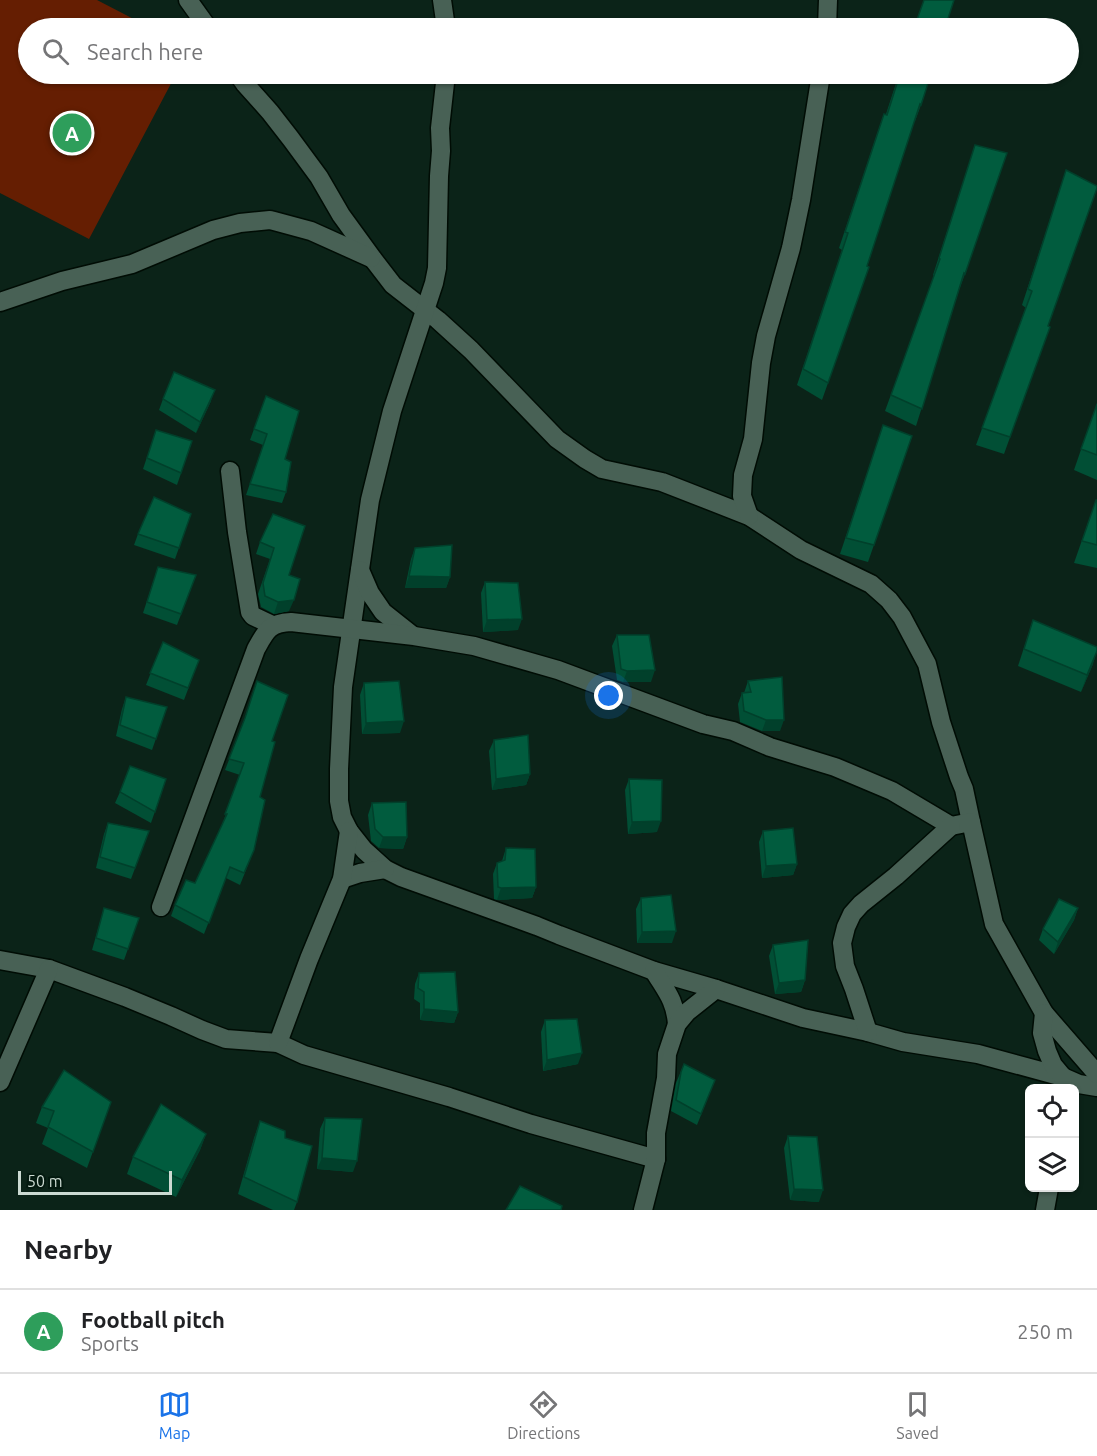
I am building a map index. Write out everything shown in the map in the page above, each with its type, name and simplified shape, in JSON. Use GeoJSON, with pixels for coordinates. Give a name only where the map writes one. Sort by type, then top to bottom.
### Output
{"type":"FeatureCollection","features":[{"type":"Feature","properties":{"kind":"street"},"geometry":{"type":"LineString","coordinates":[[188,0],[201,18]]}},
{"type":"Feature","properties":{"kind":"street"},"geometry":{"type":"LineString","coordinates":[[442,0],[445,18]]}},
{"type":"Feature","properties":{"kind":"street"},"geometry":{"type":"LineString","coordinates":[[827,18],[828,0]]}},
{"type":"Feature","properties":{"kind":"street"},"geometry":{"type":"LineString","coordinates":[[245,84],[270,112],[319,177],[341,215],[393,285],[471,350],[558,439],[602,469],[662,482],[749,516],[801,549],[871,584],[889,600],[902,617],[927,664],[941,722],[964,789],[994,924],[1044,1013],[1097,1074]]}},
{"type":"Feature","properties":{"kind":"street"},"geometry":{"type":"LineString","coordinates":[[445,84],[440,128],[441,151],[434,283],[395,402],[370,500],[343,687],[339,801],[342,817],[349,831],[364,850],[385,869],[654,971],[803,1018],[903,1042],[978,1054],[1064,1083],[1097,1086]]}},
{"type":"Feature","properties":{"kind":"street"},"geometry":{"type":"LineString","coordinates":[[749,516],[742,496],[743,475],[753,439],[761,363],[766,336],[794,239],[819,84]]}},
{"type":"Feature","properties":{"kind":"street"},"geometry":{"type":"LineString","coordinates":[[0,302],[62,281],[132,264],[213,230],[240,223],[270,220],[311,231],[373,259]]}},
{"type":"Feature","properties":{"kind":"street"},"geometry":{"type":"LineString","coordinates":[[230,471],[250,612],[272,625],[291,622],[414,636],[474,646],[547,667],[694,721],[734,731],[770,747],[835,767],[892,791],[951,826]]}},
{"type":"Feature","properties":{"kind":"street"},"geometry":{"type":"LineString","coordinates":[[360,570],[370,594],[383,612],[414,636]]}},
{"type":"Feature","properties":{"kind":"street"},"geometry":{"type":"LineString","coordinates":[[161,907],[256,649],[272,625]]}},
{"type":"Feature","properties":{"kind":"street"},"geometry":{"type":"LineString","coordinates":[[868,1032],[845,966],[842,943],[852,914],[951,826],[971,822]]}},
{"type":"Feature","properties":{"kind":"street"},"geometry":{"type":"LineString","coordinates":[[278,1043],[342,879],[349,831]]}},
{"type":"Feature","properties":{"kind":"street"},"geometry":{"type":"LineString","coordinates":[[342,879],[385,869]]}},
{"type":"Feature","properties":{"kind":"street"},"geometry":{"type":"LineString","coordinates":[[0,960],[49,969],[226,1039],[278,1043],[304,1055],[449,1097],[531,1124],[656,1159]]}},
{"type":"Feature","properties":{"kind":"street"},"geometry":{"type":"LineString","coordinates":[[0,1082],[49,969]]}},
{"type":"Feature","properties":{"kind":"street"},"geometry":{"type":"LineString","coordinates":[[654,971],[672,998],[677,1024]]}},
{"type":"Feature","properties":{"kind":"street"},"geometry":{"type":"LineString","coordinates":[[643,1210],[656,1159],[656,1133],[666,1078],[667,1054],[677,1024],[687,1012],[716,989]]}},
{"type":"Feature","properties":{"kind":"street"},"geometry":{"type":"LineString","coordinates":[[1044,1013],[1042,1033],[1044,1042],[1053,1065],[1064,1083]]}},
{"type":"Feature","properties":{"kind":"street"},"geometry":{"type":"LineString","coordinates":[[1045,1210],[1048,1192]]}},
{"type":"Feature","properties":{"kind":"shaded area"},"geometry":{"type":"Polygon","coordinates":[[[0,0],[97,0],[132,18],[18,18],[18,84],[171,84],[89,239],[0,193],[0,0]]]}},
{"type":"Feature","properties":{"kind":"building"},"geometry":{"type":"Polygon","coordinates":[[[924,0],[954,0],[948,18],[918,18],[924,0]]]}},
{"type":"Feature","properties":{"kind":"building"},"geometry":{"type":"Polygon","coordinates":[[[897,84],[928,84],[867,266],[869,267],[828,383],[803,369],[884,114],[887,115],[897,84]]]}},
{"type":"Feature","properties":{"kind":"building"},"geometry":{"type":"Polygon","coordinates":[[[975,145],[1007,153],[964,273],[922,409],[891,395],[940,259],[975,145]]]}},
{"type":"Feature","properties":{"kind":"building"},"geometry":{"type":"Polygon","coordinates":[[[1066,170],[1097,188],[1010,437],[982,428],[1032,291],[1028,289],[1066,170]]]}},
{"type":"Feature","properties":{"kind":"building"},"geometry":{"type":"Polygon","coordinates":[[[174,372],[215,390],[200,422],[163,399],[174,372]]]}},
{"type":"Feature","properties":{"kind":"building"},"geometry":{"type":"Polygon","coordinates":[[[266,396],[299,411],[285,459],[291,462],[286,492],[250,484],[267,434],[254,429],[266,396]]]}},
{"type":"Feature","properties":{"kind":"building"},"geometry":{"type":"Polygon","coordinates":[[[1097,404],[1097,455],[1081,449],[1097,404]]]}},
{"type":"Feature","properties":{"kind":"building"},"geometry":{"type":"Polygon","coordinates":[[[883,425],[912,436],[874,545],[846,538],[883,425]]]}},
{"type":"Feature","properties":{"kind":"building"},"geometry":{"type":"Polygon","coordinates":[[[156,430],[192,441],[181,473],[147,458],[156,430]]]}},
{"type":"Feature","properties":{"kind":"building"},"geometry":{"type":"Polygon","coordinates":[[[154,497],[191,514],[179,548],[138,534],[154,497]]]}},
{"type":"Feature","properties":{"kind":"building"},"geometry":{"type":"Polygon","coordinates":[[[1097,500],[1097,545],[1082,541],[1097,500]]]}},
{"type":"Feature","properties":{"kind":"building"},"geometry":{"type":"Polygon","coordinates":[[[273,514],[305,526],[289,575],[300,579],[294,600],[278,602],[265,596],[263,583],[274,548],[260,542],[273,514]]]}},
{"type":"Feature","properties":{"kind":"building"},"geometry":{"type":"Polygon","coordinates":[[[452,545],[450,577],[409,576],[415,548],[452,545]]]}},
{"type":"Feature","properties":{"kind":"building"},"geometry":{"type":"Polygon","coordinates":[[[158,567],[196,575],[181,614],[147,602],[158,567]]]}},
{"type":"Feature","properties":{"kind":"building"},"geometry":{"type":"Polygon","coordinates":[[[485,582],[518,583],[522,619],[487,620],[485,582]]]}},
{"type":"Feature","properties":{"kind":"building"},"geometry":{"type":"Polygon","coordinates":[[[1033,620],[1097,647],[1087,675],[1024,649],[1033,620]]]}},
{"type":"Feature","properties":{"kind":"building"},"geometry":{"type":"Polygon","coordinates":[[[617,635],[649,635],[655,670],[627,671],[621,669],[617,635]]]}},
{"type":"Feature","properties":{"kind":"building"},"geometry":{"type":"Polygon","coordinates":[[[163,642],[199,660],[188,688],[150,673],[163,642]]]}},
{"type":"Feature","properties":{"kind":"building"},"geometry":{"type":"Polygon","coordinates":[[[782,677],[784,720],[766,720],[744,711],[742,693],[751,692],[748,681],[782,677]]]}},
{"type":"Feature","properties":{"kind":"building"},"geometry":{"type":"Polygon","coordinates":[[[257,681],[288,695],[272,741],[275,742],[260,797],[265,800],[254,850],[244,873],[230,867],[209,923],[175,905],[186,880],[195,883],[227,814],[225,814],[244,763],[229,759],[257,681]]]}},
{"type":"Feature","properties":{"kind":"building"},"geometry":{"type":"Polygon","coordinates":[[[399,681],[404,721],[366,723],[364,683],[399,681]]]}},
{"type":"Feature","properties":{"kind":"building"},"geometry":{"type":"Polygon","coordinates":[[[126,697],[167,707],[156,739],[120,725],[126,697]]]}},
{"type":"Feature","properties":{"kind":"building"},"geometry":{"type":"Polygon","coordinates":[[[528,735],[530,774],[496,779],[494,740],[528,735]]]}},
{"type":"Feature","properties":{"kind":"building"},"geometry":{"type":"Polygon","coordinates":[[[130,766],[166,779],[155,812],[120,792],[130,766]]]}},
{"type":"Feature","properties":{"kind":"building"},"geometry":{"type":"Polygon","coordinates":[[[629,779],[662,780],[661,821],[632,822],[629,779]]]}},
{"type":"Feature","properties":{"kind":"building"},"geometry":{"type":"Polygon","coordinates":[[[406,802],[407,837],[383,837],[375,829],[372,803],[406,802]]]}},
{"type":"Feature","properties":{"kind":"building"},"geometry":{"type":"Polygon","coordinates":[[[108,823],[149,831],[135,868],[100,857],[108,823]]]}},
{"type":"Feature","properties":{"kind":"building"},"geometry":{"type":"Polygon","coordinates":[[[793,828],[797,864],[766,866],[763,831],[793,828]]]}},
{"type":"Feature","properties":{"kind":"building"},"geometry":{"type":"Polygon","coordinates":[[[506,848],[535,849],[536,887],[498,887],[497,863],[505,860],[506,848]]]}},
{"type":"Feature","properties":{"kind":"building"},"geometry":{"type":"Polygon","coordinates":[[[671,895],[676,931],[642,932],[641,898],[671,895]]]}},
{"type":"Feature","properties":{"kind":"building"},"geometry":{"type":"Polygon","coordinates":[[[1059,899],[1078,908],[1058,942],[1043,929],[1059,899]]]}},
{"type":"Feature","properties":{"kind":"building"},"geometry":{"type":"Polygon","coordinates":[[[104,908],[139,918],[128,949],[96,938],[104,908]]]}},
{"type":"Feature","properties":{"kind":"building"},"geometry":{"type":"Polygon","coordinates":[[[808,940],[805,980],[779,983],[773,945],[808,940]]]}},
{"type":"Feature","properties":{"kind":"building"},"geometry":{"type":"Polygon","coordinates":[[[455,972],[458,1012],[424,1009],[424,992],[418,988],[419,973],[455,972]]]}},
{"type":"Feature","properties":{"kind":"building"},"geometry":{"type":"Polygon","coordinates":[[[577,1019],[582,1053],[547,1060],[545,1020],[577,1019]]]}},
{"type":"Feature","properties":{"kind":"building"},"geometry":{"type":"Polygon","coordinates":[[[684,1064],[715,1080],[701,1114],[676,1100],[684,1064]]]}},
{"type":"Feature","properties":{"kind":"building"},"geometry":{"type":"Polygon","coordinates":[[[64,1070],[111,1102],[93,1152],[48,1127],[54,1111],[42,1107],[64,1070]]]}},
{"type":"Feature","properties":{"kind":"building"},"geometry":{"type":"Polygon","coordinates":[[[161,1104],[206,1134],[182,1180],[133,1157],[161,1104]]]}},
{"type":"Feature","properties":{"kind":"building"},"geometry":{"type":"Polygon","coordinates":[[[325,1118],[362,1119],[357,1161],[322,1158],[325,1118]]]}},
{"type":"Feature","properties":{"kind":"building"},"geometry":{"type":"Polygon","coordinates":[[[260,1121],[285,1131],[285,1138],[312,1146],[297,1202],[244,1177],[260,1121]]]}},
{"type":"Feature","properties":{"kind":"building"},"geometry":{"type":"Polygon","coordinates":[[[788,1136],[817,1137],[823,1190],[794,1189],[788,1136]]]}},
{"type":"Feature","properties":{"kind":"building"},"geometry":{"type":"Polygon","coordinates":[[[520,1186],[562,1206],[561,1210],[506,1210],[520,1186]]]}},
{"type":"Feature","properties":{"kind":"place","name":"Football pitch"},"geometry":{"type":"Point","coordinates":[72,133]}}]}
